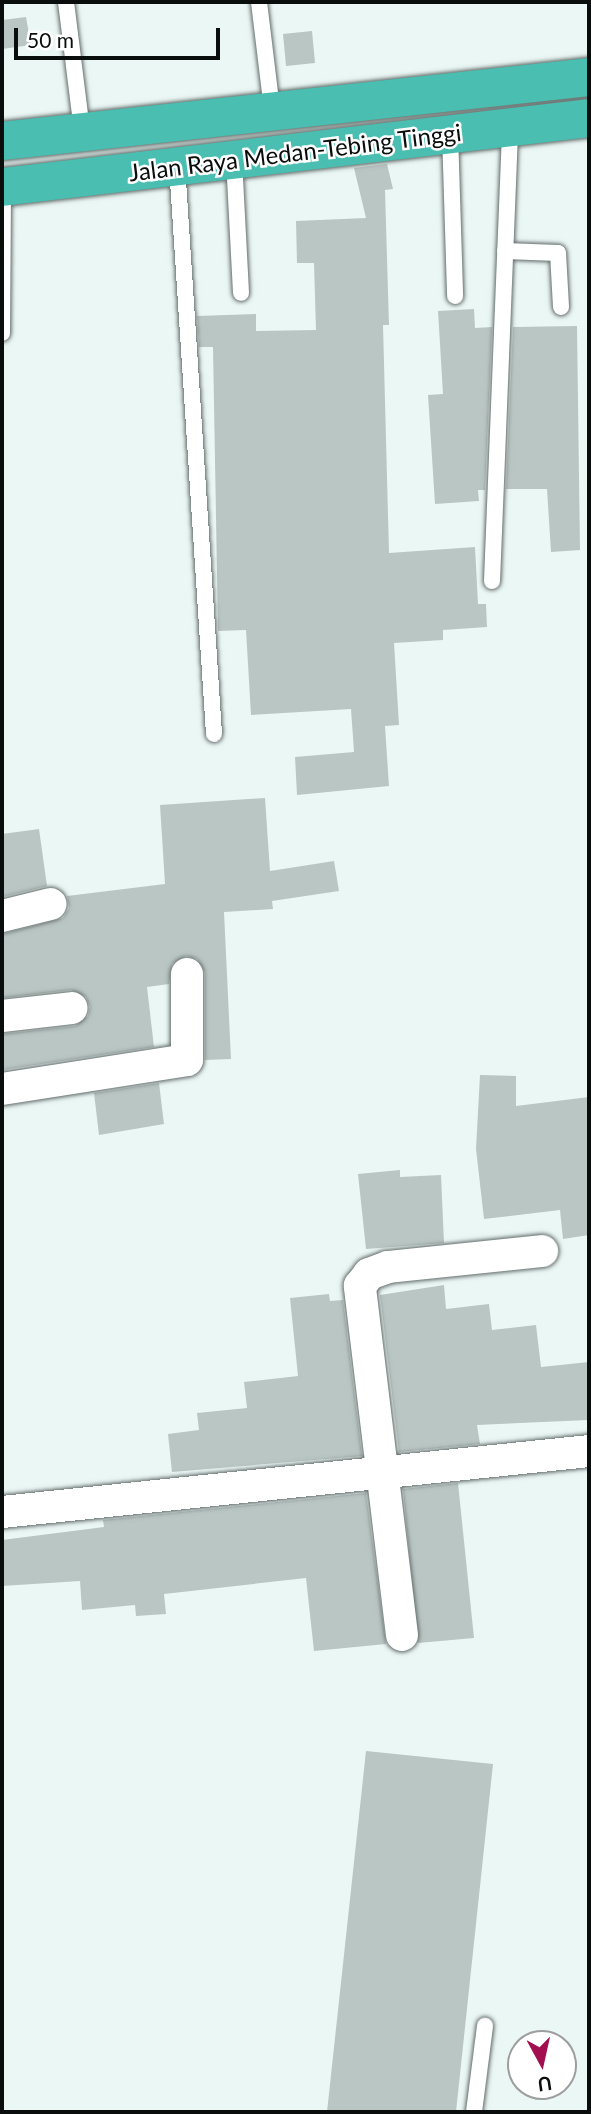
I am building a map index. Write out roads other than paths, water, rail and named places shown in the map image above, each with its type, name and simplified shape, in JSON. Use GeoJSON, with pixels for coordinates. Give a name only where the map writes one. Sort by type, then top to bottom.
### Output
{"type":"FeatureCollection","features":[{"type":"Feature","properties":{"kind":"highway","name":"Jalan Raya Medan-Tebing Tinggi"},"geometry":{"type":"LineString","coordinates":[[2,141],[589,77]]}},
{"type":"Feature","properties":{"kind":"highway","name":"Jalan Raya Medan-Tebing Tinggi"},"geometry":{"type":"LineString","coordinates":[[2,187],[234,157],[589,118]]}},
{"type":"Feature","properties":{"kind":"street"},"geometry":{"type":"LineString","coordinates":[[2,916],[51,904]]}},
{"type":"Feature","properties":{"kind":"street"},"geometry":{"type":"LineString","coordinates":[[2,1089],[187,1060],[187,974]]}},
{"type":"Feature","properties":{"kind":"street"},"geometry":{"type":"LineString","coordinates":[[2,1016],[72,1008]]}},
{"type":"Feature","properties":{"kind":"street"},"geometry":{"type":"LineString","coordinates":[[402,1635],[360,1295],[363,1279],[388,1266],[542,1251]]}},
{"type":"Feature","properties":{"kind":"street"},"geometry":{"type":"LineString","coordinates":[[2,1512],[589,1451]]}},
{"type":"Feature","properties":{"kind":"lane"},"geometry":{"type":"LineString","coordinates":[[66,2],[82,131]]}},
{"type":"Feature","properties":{"kind":"lane"},"geometry":{"type":"LineString","coordinates":[[259,2],[272,110]]}},
{"type":"Feature","properties":{"kind":"lane"},"geometry":{"type":"LineString","coordinates":[[492,581],[510,127]]}},
{"type":"Feature","properties":{"kind":"lane"},"geometry":{"type":"LineString","coordinates":[[450,133],[455,296]]}},
{"type":"Feature","properties":{"kind":"lane"},"geometry":{"type":"LineString","coordinates":[[234,157],[241,293]]}},
{"type":"Feature","properties":{"kind":"lane"},"geometry":{"type":"LineString","coordinates":[[177,165],[214,734]]}},
{"type":"Feature","properties":{"kind":"lane"},"geometry":{"type":"LineString","coordinates":[[2,187],[2,333]]}},
{"type":"Feature","properties":{"kind":"lane"},"geometry":{"type":"LineString","coordinates":[[505,251],[558,253],[561,307]]}},
{"type":"Feature","properties":{"kind":"lane"},"geometry":{"type":"LineString","coordinates":[[474,2112],[485,2026]]}}]}
